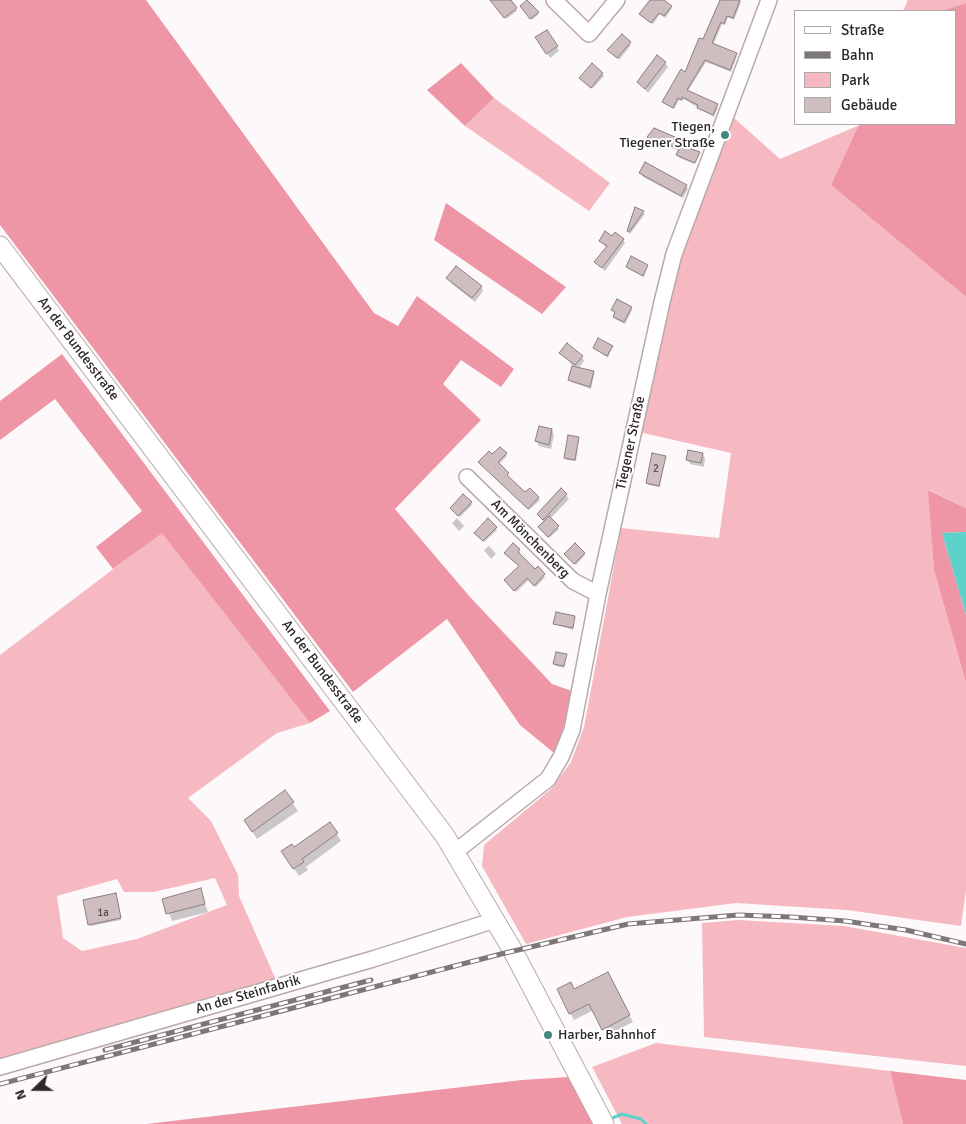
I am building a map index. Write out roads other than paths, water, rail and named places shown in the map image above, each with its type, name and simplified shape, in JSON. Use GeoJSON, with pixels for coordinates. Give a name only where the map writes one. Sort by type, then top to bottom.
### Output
{"type":"FeatureCollection","features":[{"type":"Feature","properties":{"kind":"main road","name":"An der Bundesstraße"},"geometry":{"type":"LineString","coordinates":[[0,246],[386,756],[455,852],[495,920],[600,1117]]}},
{"type":"Feature","properties":{"kind":"street"},"geometry":{"type":"LineString","coordinates":[[554,0],[589,34],[617,0]]}},
{"type":"Feature","properties":{"kind":"street","name":"Tiegener Straße"},"geometry":{"type":"LineString","coordinates":[[455,852],[548,779],[561,757],[572,730],[598,594],[674,254],[769,0]]}},
{"type":"Feature","properties":{"kind":"street","name":"Am Mönchenberg"},"geometry":{"type":"LineString","coordinates":[[467,477],[573,581],[598,594]]}},
{"type":"Feature","properties":{"kind":"street","name":"An der Steinfabrik"},"geometry":{"type":"LineString","coordinates":[[0,1067],[373,959],[495,920]]}},
{"type":"Feature","properties":{"kind":"water"},"geometry":{"type":"Polygon","coordinates":[[[966,532],[966,615],[942,533],[966,532]]]}},
{"type":"Feature","properties":{"kind":"waterway"},"geometry":{"type":"LineString","coordinates":[[608,1120],[622,1114],[641,1119],[646,1124]]}},
{"type":"Feature","properties":{"kind":"railway"},"geometry":{"type":"LineString","coordinates":[[0,1084],[501,954],[628,924],[738,915],[791,917],[845,921],[906,930],[966,944]]}},
{"type":"Feature","properties":{"kind":"railway"},"geometry":{"type":"LineString","coordinates":[[105,1050],[371,980]]}},
{"type":"Feature","properties":{"kind":"place","name":"Tiegen, Tiegener Straße"},"geometry":{"type":"Point","coordinates":[725,135]}},
{"type":"Feature","properties":{"kind":"place","name":"Harber, Bahnhof"},"geometry":{"type":"Point","coordinates":[548,1035]}}]}
